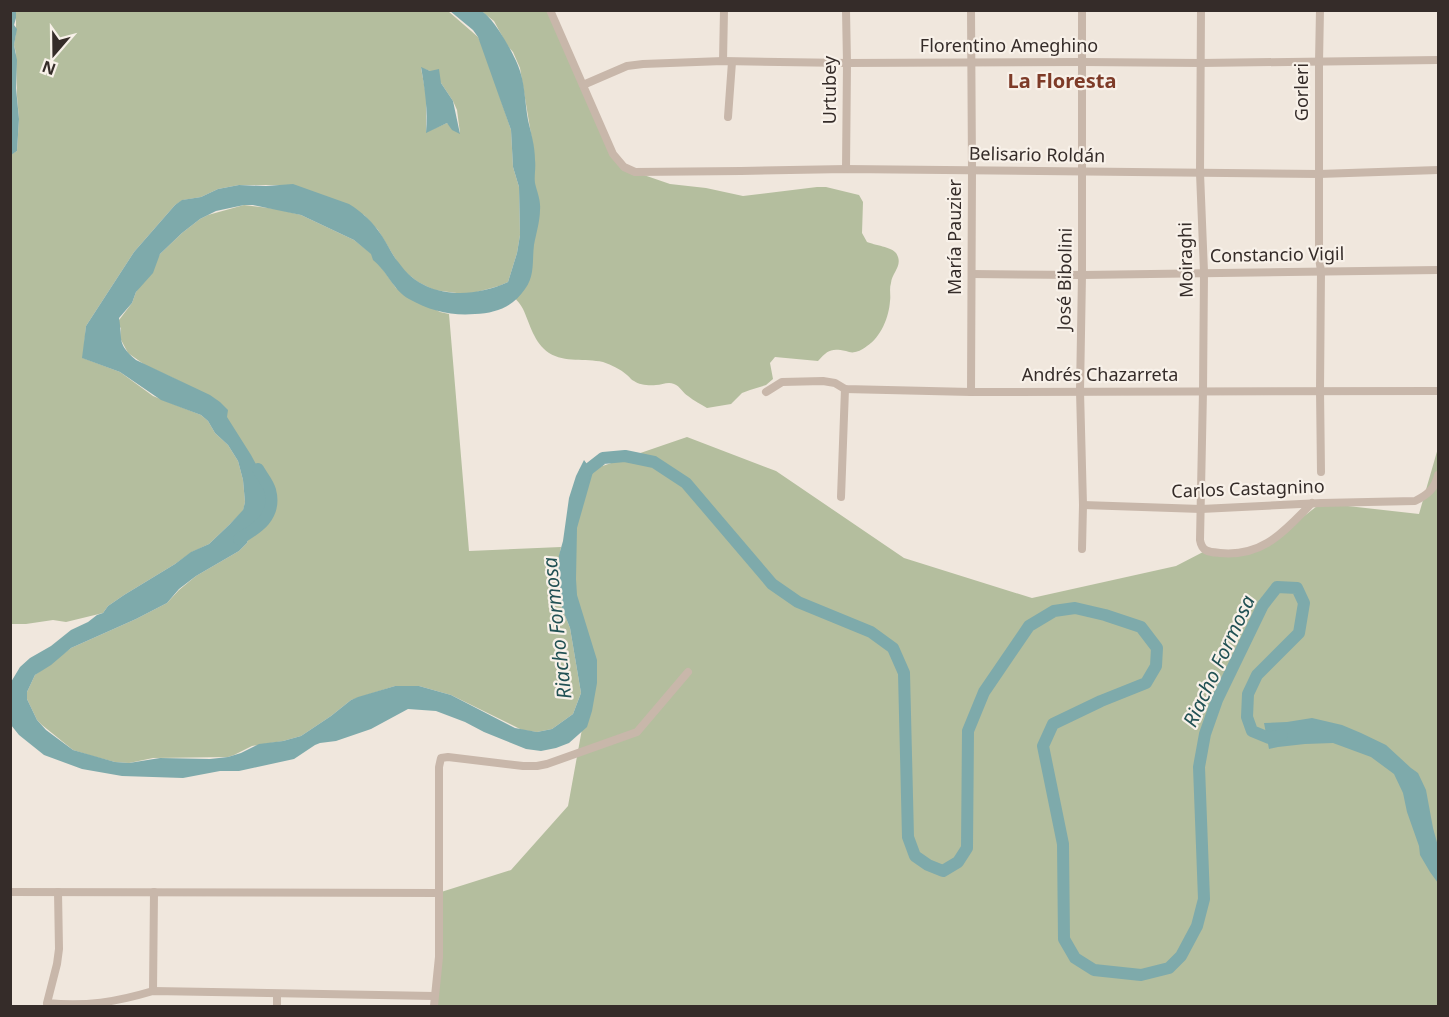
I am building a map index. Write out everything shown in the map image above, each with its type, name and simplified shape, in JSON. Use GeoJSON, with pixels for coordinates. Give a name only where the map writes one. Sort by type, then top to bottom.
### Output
{"type":"FeatureCollection","features":[{"type":"Feature","properties":{"kind":"street"},"geometry":{"type":"LineString","coordinates":[[550,10],[583,85]]}},
{"type":"Feature","properties":{"kind":"street"},"geometry":{"type":"LineString","coordinates":[[724,10],[728,62],[728,117]]}},
{"type":"Feature","properties":{"kind":"street","name":"Urtubey"},"geometry":{"type":"LineString","coordinates":[[846,10],[846,169]]}},
{"type":"Feature","properties":{"kind":"street","name":"María Pauzier"},"geometry":{"type":"LineString","coordinates":[[970,392],[971,10]]}},
{"type":"Feature","properties":{"kind":"street","name":"José Bibolini"},"geometry":{"type":"LineString","coordinates":[[1082,10],[1080,391],[1082,549]]}},
{"type":"Feature","properties":{"kind":"street","name":"Moiraghi"},"geometry":{"type":"LineString","coordinates":[[1201,10],[1200,173],[1204,272],[1201,547],[1205,551],[1230,554],[1256,549],[1277,538],[1312,503]]}},
{"type":"Feature","properties":{"kind":"street","name":"Gorleri"},"geometry":{"type":"LineString","coordinates":[[1320,10],[1321,472]]}},
{"type":"Feature","properties":{"kind":"street","name":"Florentino Ameghino"},"geometry":{"type":"LineString","coordinates":[[583,85],[627,66],[643,64],[728,62],[1201,63],[1438,60]]}},
{"type":"Feature","properties":{"kind":"street","name":"Belisario Roldán"},"geometry":{"type":"LineString","coordinates":[[583,85],[613,154],[624,167],[634,172],[846,169],[1319,174],[1438,170]]}},
{"type":"Feature","properties":{"kind":"street","name":"Constancio Vigil"},"geometry":{"type":"LineString","coordinates":[[972,274],[1082,275],[1438,270]]}},
{"type":"Feature","properties":{"kind":"street","name":"Andrés Chazarreta"},"geometry":{"type":"LineString","coordinates":[[766,392],[782,382],[824,381],[835,383],[845,389],[970,392],[1438,391]]}},
{"type":"Feature","properties":{"kind":"street"},"geometry":{"type":"LineString","coordinates":[[840,498],[845,389]]}},
{"type":"Feature","properties":{"kind":"street","name":"Carlos Castagnino"},"geometry":{"type":"LineString","coordinates":[[1083,506],[1201,509],[1312,503],[1415,501],[1432,490],[1437,483],[1438,475]]}},
{"type":"Feature","properties":{"kind":"street"},"geometry":{"type":"LineString","coordinates":[[434,1006],[439,957],[439,767],[441,758],[524,766],[547,764],[637,732],[688,672]]}},
{"type":"Feature","properties":{"kind":"street"},"geometry":{"type":"LineString","coordinates":[[10,892],[438,893]]}},
{"type":"Feature","properties":{"kind":"street"},"geometry":{"type":"LineString","coordinates":[[58,892],[59,949],[47,1004],[110,1002],[153,991],[434,996]]}},
{"type":"Feature","properties":{"kind":"street"},"geometry":{"type":"LineString","coordinates":[[153,991],[154,892]]}},
{"type":"Feature","properties":{"kind":"street"},"geometry":{"type":"LineString","coordinates":[[277,1006],[278,994]]}},
{"type":"Feature","properties":{"kind":"green space"},"geometry":{"type":"Polygon","coordinates":[[[16,11],[448,11],[478,37],[483,47],[511,130],[513,167],[519,187],[520,235],[508,282],[464,294],[434,290],[418,282],[404,271],[378,230],[364,215],[285,185],[239,185],[218,189],[201,197],[183,200],[175,205],[134,252],[86,326],[83,358],[120,372],[153,396],[201,415],[208,421],[238,461],[243,480],[245,502],[243,511],[209,544],[192,552],[124,595],[108,606],[103,613],[66,622],[53,620],[11,624],[10,155],[17,151],[19,119],[14,45],[16,11]],[[421,68],[426,95],[426,132],[447,123],[460,133],[457,110],[453,101],[430,71],[421,68]]]}},
{"type":"Feature","properties":{"kind":"green space"},"geometry":{"type":"Polygon","coordinates":[[[481,11],[550,11],[613,154],[635,172],[670,184],[706,188],[743,196],[817,187],[859,195],[863,202],[862,233],[867,242],[894,251],[899,261],[890,285],[888,314],[872,342],[858,351],[833,350],[827,352],[818,361],[775,357],[770,363],[773,379],[766,385],[742,393],[731,404],[707,408],[672,383],[642,384],[633,381],[619,369],[606,363],[562,358],[544,349],[536,339],[522,307],[509,292],[524,272],[534,152],[520,68],[494,21],[481,11]]]}},
{"type":"Feature","properties":{"kind":"green space"},"geometry":{"type":"Polygon","coordinates":[[[244,205],[301,215],[354,240],[372,254],[396,288],[440,312],[449,314],[469,551],[561,547],[558,563],[559,594],[570,628],[581,693],[573,714],[552,729],[537,732],[522,730],[451,695],[419,686],[395,686],[351,700],[301,736],[252,746],[228,757],[153,758],[129,763],[115,762],[73,750],[37,720],[27,699],[27,692],[35,675],[71,648],[167,603],[196,576],[239,551],[247,543],[250,532],[271,511],[270,490],[215,399],[145,365],[128,353],[120,338],[121,328],[116,324],[132,303],[136,292],[160,254],[182,233],[208,215],[244,205]]]}},
{"type":"Feature","properties":{"kind":"green space"},"geometry":{"type":"Polygon","coordinates":[[[687,437],[776,471],[904,558],[1032,598],[1176,566],[1205,551],[1230,554],[1268,544],[1321,503],[1419,514],[1438,448],[1438,1006],[434,1006],[438,893],[511,870],[568,806],[588,696],[568,579],[585,472],[687,437]]]}},
{"type":"Feature","properties":{"kind":"water"},"geometry":{"type":"Polygon","coordinates":[[[474,10],[486,14],[498,28],[509,47],[522,77],[540,206],[532,274],[528,284],[515,300],[503,308],[475,314],[450,313],[433,310],[409,299],[394,286],[373,260],[371,254],[354,240],[301,215],[244,205],[216,211],[200,219],[182,233],[160,254],[153,273],[136,292],[132,303],[119,318],[121,341],[125,349],[136,360],[210,395],[228,410],[227,417],[270,490],[264,520],[259,527],[250,532],[247,543],[239,551],[196,576],[179,589],[167,603],[71,648],[35,675],[27,692],[27,699],[37,720],[46,730],[73,750],[115,762],[129,763],[160,758],[228,757],[259,744],[301,736],[351,700],[395,686],[419,686],[451,695],[515,728],[537,732],[552,729],[573,714],[581,693],[570,628],[559,594],[557,570],[569,498],[584,460],[593,472],[577,528],[577,595],[597,660],[597,683],[587,727],[569,743],[541,751],[526,749],[436,711],[408,709],[371,729],[336,741],[315,745],[294,759],[239,771],[220,771],[183,778],[122,776],[82,769],[44,755],[19,735],[11,725],[11,682],[20,667],[71,630],[103,613],[108,606],[124,595],[191,552],[209,544],[243,510],[245,502],[238,461],[208,421],[201,415],[161,400],[120,372],[82,358],[86,326],[134,252],[175,205],[182,200],[201,197],[218,189],[239,185],[293,184],[349,204],[358,210],[379,231],[394,257],[409,275],[421,284],[449,292],[464,293],[494,288],[508,282],[520,235],[519,187],[513,167],[511,130],[478,37],[450,11],[474,10]]]}},
{"type":"Feature","properties":{"kind":"water"},"geometry":{"type":"Polygon","coordinates":[[[10,11],[16,11],[14,25],[17,29],[14,45],[17,60],[16,88],[19,119],[17,151],[11,155],[10,11]]]}},
{"type":"Feature","properties":{"kind":"water"},"geometry":{"type":"Polygon","coordinates":[[[421,67],[430,71],[439,69],[441,83],[453,101],[460,134],[452,130],[447,123],[426,133],[426,100],[421,67]]]}},
{"type":"Feature","properties":{"kind":"water"},"geometry":{"type":"Polygon","coordinates":[[[1312,718],[1342,725],[1386,745],[1418,773],[1426,790],[1438,846],[1438,883],[1420,855],[1403,793],[1394,774],[1371,757],[1333,743],[1269,749],[1264,723],[1312,718]]]}},
{"type":"Feature","properties":{"kind":"waterway","name":"Riacho Formosa"},"geometry":{"type":"LineString","coordinates":[[583,479],[585,472],[603,458],[625,456],[654,462],[686,483],[772,584],[798,602],[871,632],[893,648],[904,673],[908,837],[915,856],[943,871],[958,862],[967,848],[968,731],[984,692],[1029,626],[1054,611],[1075,608],[1141,627],[1157,648],[1156,666],[1146,683],[1053,724],[1043,746],[1063,844],[1064,939],[1075,958],[1094,970],[1141,975],[1169,968],[1181,956],[1197,926],[1204,899],[1199,767],[1205,734],[1217,700],[1263,605],[1277,587],[1297,588],[1304,603],[1299,633],[1257,675],[1248,694],[1247,717],[1252,731],[1269,738],[1282,735]]}},
{"type":"Feature","properties":{"kind":"waterway","name":"Riacho Formosa"},"geometry":{"type":"LineString","coordinates":[[239,539],[259,526],[271,507],[270,490],[258,469]]}},
{"type":"Feature","properties":{"kind":"district","name":"La Floresta"},"geometry":{"type":"Point","coordinates":[1062,81]}}]}
